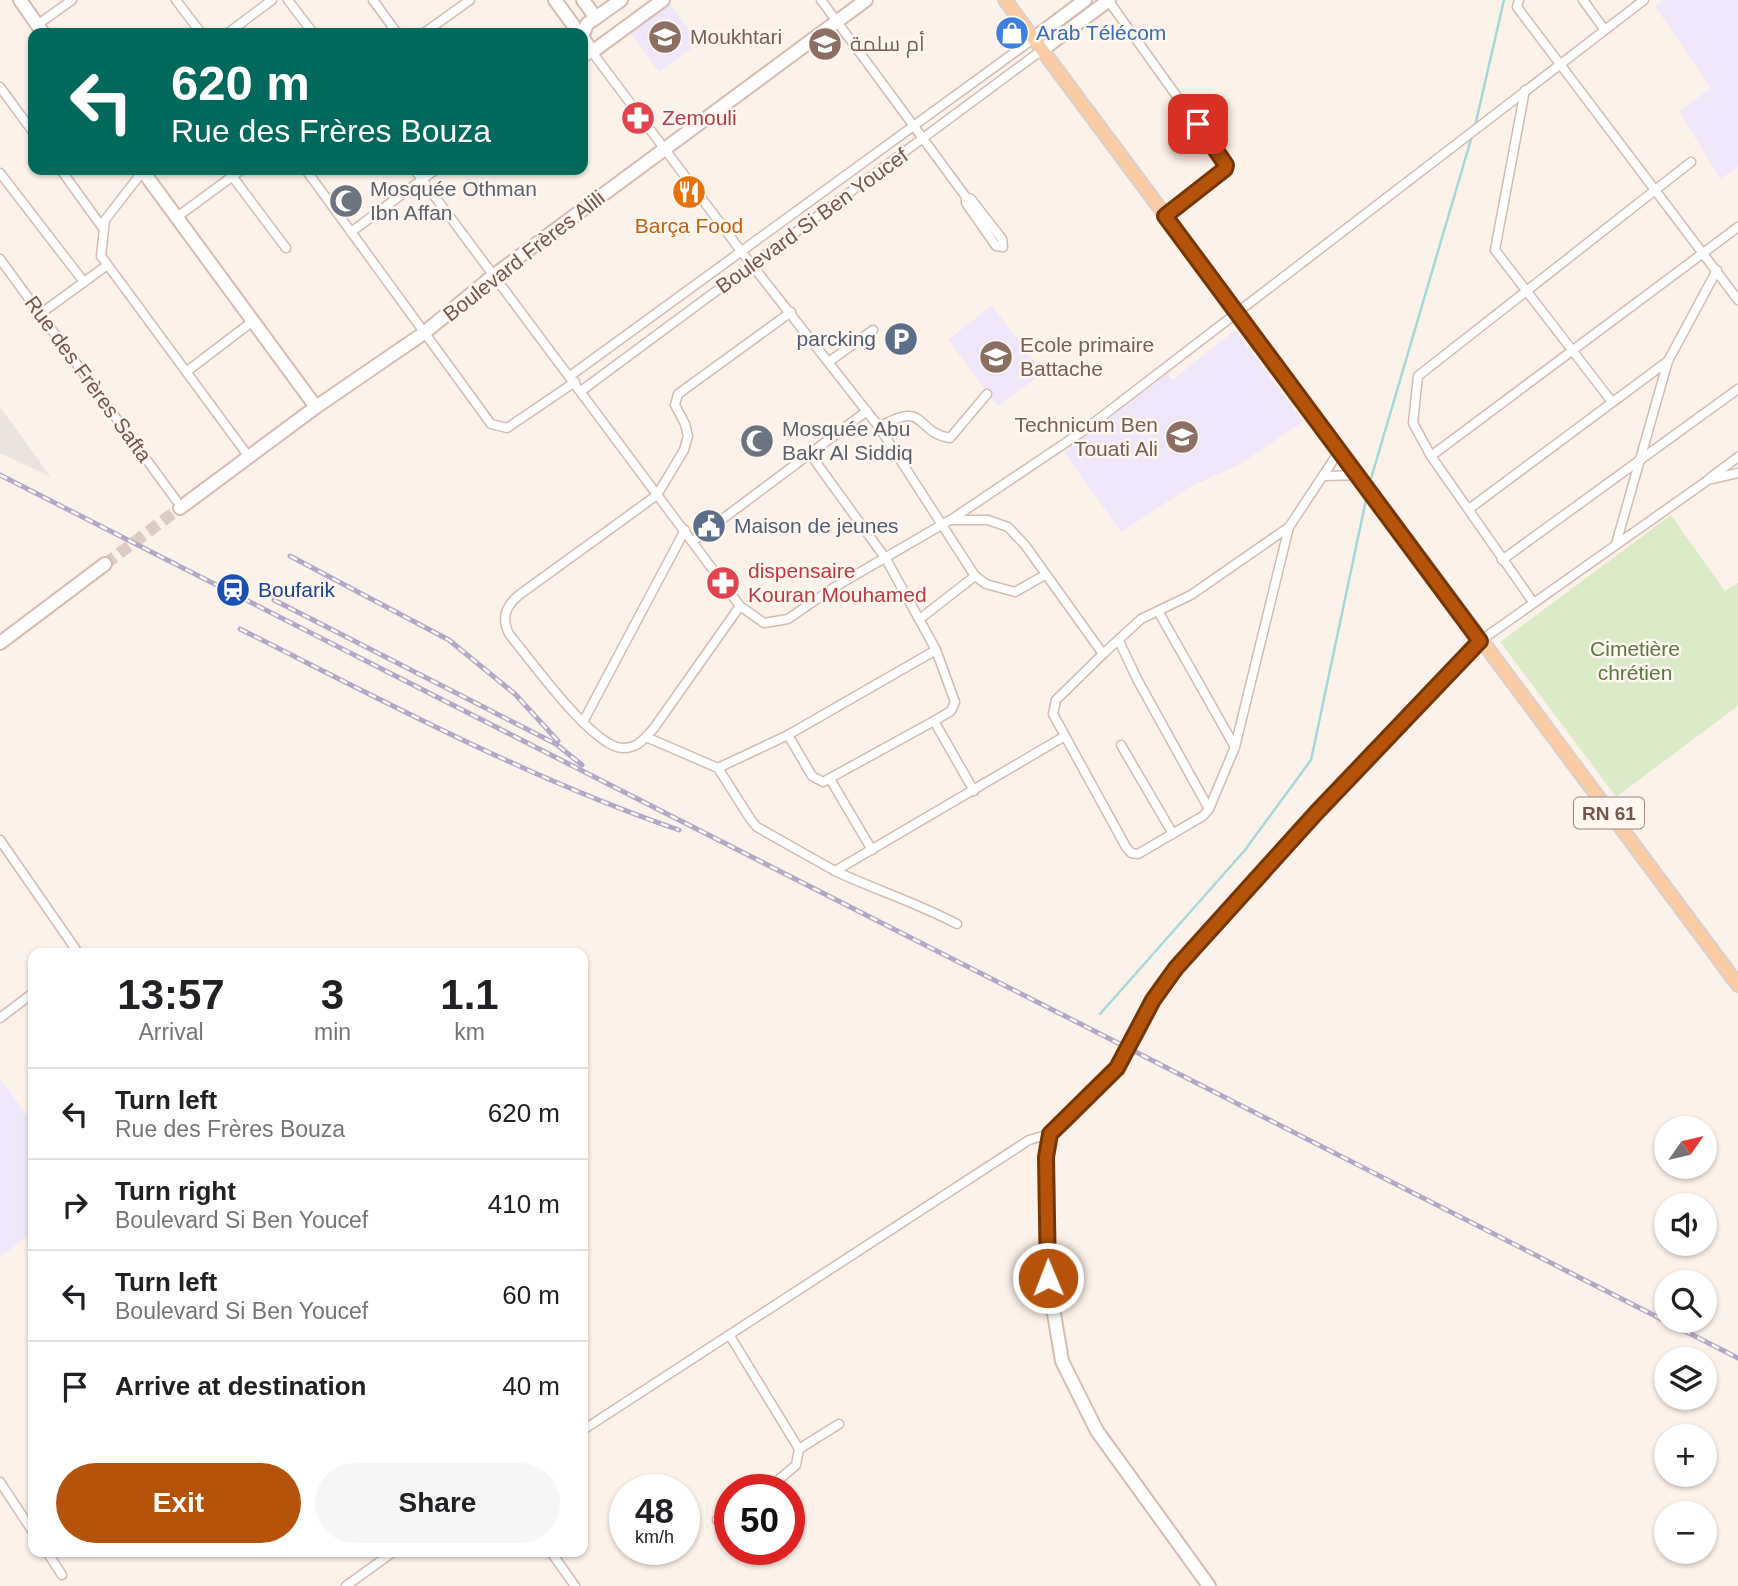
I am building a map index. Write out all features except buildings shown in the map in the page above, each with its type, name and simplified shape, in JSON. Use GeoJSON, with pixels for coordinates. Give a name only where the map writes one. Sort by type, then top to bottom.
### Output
{"type":"FeatureCollection","features":[{"type":"Feature","properties":{"kind":"main road"},"geometry":{"type":"LineString","coordinates":[[19,0],[39,28]]}},
{"type":"Feature","properties":{"kind":"main road"},"geometry":{"type":"LineString","coordinates":[[555,0],[577,28]]}},
{"type":"Feature","properties":{"kind":"main road"},"geometry":{"type":"LineString","coordinates":[[583,0],[596,18]]}},
{"type":"Feature","properties":{"kind":"main road"},"geometry":{"type":"LineString","coordinates":[[585,28],[621,0]]}},
{"type":"Feature","properties":{"kind":"main road"},"geometry":{"type":"LineString","coordinates":[[588,55],[663,0]]}},
{"type":"Feature","properties":{"kind":"main road","name":"Boulevard Frères Alili"},"geometry":{"type":"LineString","coordinates":[[178,504],[424,333],[493,276],[866,0]]}},
{"type":"Feature","properties":{"kind":"main road","name":"RN 61"},"geometry":{"type":"LineString","coordinates":[[1004,0],[1738,985]]}},
{"type":"Feature","properties":{"kind":"main road"},"geometry":{"type":"LineString","coordinates":[[1033,39],[1085,0]]}},
{"type":"Feature","properties":{"kind":"main road"},"geometry":{"type":"LineString","coordinates":[[1042,50],[1108,0]]}},
{"type":"Feature","properties":{"kind":"main road"},"geometry":{"type":"LineString","coordinates":[[146,175],[316,407]]}},
{"type":"Feature","properties":{"kind":"main road"},"geometry":{"type":"LineString","coordinates":[[0,643],[105,564]]}},
{"type":"Feature","properties":{"kind":"main road"},"geometry":{"type":"LineString","coordinates":[[1209,1586],[1097,1431],[1062,1361],[1048,1278],[1046,1157],[1050,1134],[1117,1068],[1153,1000],[1176,968],[1316,813],[1480,641]]}},
{"type":"Feature","properties":{"kind":"street"},"geometry":{"type":"LineString","coordinates":[[41,28],[72,0]]}},
{"type":"Feature","properties":{"kind":"street"},"geometry":{"type":"LineString","coordinates":[[176,0],[197,28]]}},
{"type":"Feature","properties":{"kind":"street"},"geometry":{"type":"LineString","coordinates":[[235,28],[272,0]]}},
{"type":"Feature","properties":{"kind":"street"},"geometry":{"type":"LineString","coordinates":[[288,0],[309,28]]}},
{"type":"Feature","properties":{"kind":"street"},"geometry":{"type":"LineString","coordinates":[[373,0],[393,28]]}},
{"type":"Feature","properties":{"kind":"street"},"geometry":{"type":"LineString","coordinates":[[431,28],[470,0]]}},
{"type":"Feature","properties":{"kind":"street"},"geometry":{"type":"LineString","coordinates":[[821,0],[966,197],[1002,239],[1003,247],[996,246],[966,203],[966,197]]}},
{"type":"Feature","properties":{"kind":"street"},"geometry":{"type":"LineString","coordinates":[[1108,0],[1170,82],[1226,165],[1224,171],[1165,216]]}},
{"type":"Feature","properties":{"kind":"street"},"geometry":{"type":"LineString","coordinates":[[1519,0],[1517,7],[1738,300]]}},
{"type":"Feature","properties":{"kind":"street"},"geometry":{"type":"LineString","coordinates":[[1583,0],[1604,29]]}},
{"type":"Feature","properties":{"kind":"street"},"geometry":{"type":"LineString","coordinates":[[418,175],[743,609],[764,623],[788,619],[833,588],[946,522],[1083,431],[1644,0]]}},
{"type":"Feature","properties":{"kind":"street","name":"Boulevard Si Ben Youcef"},"geometry":{"type":"LineString","coordinates":[[424,333],[491,424],[497,428],[511,426],[741,251],[1033,39]]}},
{"type":"Feature","properties":{"kind":"street","name":"Boulevard Si Ben Youcef"},"geometry":{"type":"LineString","coordinates":[[581,391],[1042,50]]}},
{"type":"Feature","properties":{"kind":"street"},"geometry":{"type":"LineString","coordinates":[[588,55],[830,361],[946,522],[975,576],[986,584],[1015,592],[1045,575]]}},
{"type":"Feature","properties":{"kind":"street"},"geometry":{"type":"LineString","coordinates":[[0,87],[28,125]]}},
{"type":"Feature","properties":{"kind":"street"},"geometry":{"type":"LineString","coordinates":[[1525,90],[1495,250],[1612,402]]}},
{"type":"Feature","properties":{"kind":"street"},"geometry":{"type":"LineString","coordinates":[[1533,602],[1431,456],[1413,423],[1419,376],[1691,162]]}},
{"type":"Feature","properties":{"kind":"street"},"geometry":{"type":"LineString","coordinates":[[0,173],[84,282]]}},
{"type":"Feature","properties":{"kind":"street"},"geometry":{"type":"LineString","coordinates":[[65,175],[102,227]]}},
{"type":"Feature","properties":{"kind":"street"},"geometry":{"type":"LineString","coordinates":[[138,175],[109,213],[102,227],[99,250],[106,266],[249,457]]}},
{"type":"Feature","properties":{"kind":"street"},"geometry":{"type":"LineString","coordinates":[[310,175],[424,333]]}},
{"type":"Feature","properties":{"kind":"street"},"geometry":{"type":"LineString","coordinates":[[351,232],[428,175]]}},
{"type":"Feature","properties":{"kind":"street"},"geometry":{"type":"LineString","coordinates":[[177,217],[232,176],[286,248]]}},
{"type":"Feature","properties":{"kind":"street"},"geometry":{"type":"LineString","coordinates":[[1431,456],[1702,251],[1738,227]]}},
{"type":"Feature","properties":{"kind":"street","name":"Rue des Frères Safta"},"geometry":{"type":"LineString","coordinates":[[0,259],[178,504]]}},
{"type":"Feature","properties":{"kind":"street"},"geometry":{"type":"LineString","coordinates":[[40,314],[106,266]]}},
{"type":"Feature","properties":{"kind":"street"},"geometry":{"type":"LineString","coordinates":[[1616,544],[1668,361],[1717,270]]}},
{"type":"Feature","properties":{"kind":"street"},"geometry":{"type":"LineString","coordinates":[[743,609],[646,737],[633,747],[613,747],[593,734],[509,634],[505,614],[519,595],[657,495],[684,450],[688,436],[685,424],[674,405],[674,398],[790,312]]}},
{"type":"Feature","properties":{"kind":"street"},"geometry":{"type":"LineString","coordinates":[[187,372],[253,321]]}},
{"type":"Feature","properties":{"kind":"street"},"geometry":{"type":"LineString","coordinates":[[830,361],[873,330]]}},
{"type":"Feature","properties":{"kind":"street"},"geometry":{"type":"LineString","coordinates":[[1469,509],[1668,361]]}},
{"type":"Feature","properties":{"kind":"street"},"geometry":{"type":"LineString","coordinates":[[1502,560],[1738,389]]}},
{"type":"Feature","properties":{"kind":"street"},"geometry":{"type":"LineString","coordinates":[[879,427],[901,416],[915,415],[950,438],[987,394]]}},
{"type":"Feature","properties":{"kind":"street"},"geometry":{"type":"LineString","coordinates":[[693,541],[867,411]]}},
{"type":"Feature","properties":{"kind":"street"},"geometry":{"type":"LineString","coordinates":[[1289,527],[1236,747],[1209,809],[1142,853],[1128,850],[1053,714],[1053,704],[1134,624],[1223,574],[1289,527],[1326,476],[1340,450]]}},
{"type":"Feature","properties":{"kind":"street"},"geometry":{"type":"LineString","coordinates":[[788,735],[813,776],[819,781],[830,779],[951,711],[955,702],[921,618],[886,559],[810,454]]}},
{"type":"Feature","properties":{"kind":"street"},"geometry":{"type":"LineString","coordinates":[[1480,641],[1738,457]]}},
{"type":"Feature","properties":{"kind":"street"},"geometry":{"type":"LineString","coordinates":[[1708,480],[1738,473]]}},
{"type":"Feature","properties":{"kind":"street"},"geometry":{"type":"LineString","coordinates":[[1326,476],[1360,478]]}},
{"type":"Feature","properties":{"kind":"street"},"geometry":{"type":"LineString","coordinates":[[946,522],[988,520],[1008,527],[1025,545],[1103,654]]}},
{"type":"Feature","properties":{"kind":"street"},"geometry":{"type":"LineString","coordinates":[[583,722],[685,530]]}},
{"type":"Feature","properties":{"kind":"street"},"geometry":{"type":"LineString","coordinates":[[921,618],[975,576]]}},
{"type":"Feature","properties":{"kind":"street"},"geometry":{"type":"LineString","coordinates":[[1158,611],[1236,747]]}},
{"type":"Feature","properties":{"kind":"street"},"geometry":{"type":"LineString","coordinates":[[1119,640],[1137,679],[1209,809]]}},
{"type":"Feature","properties":{"kind":"street"},"geometry":{"type":"LineString","coordinates":[[718,768],[788,735],[936,650]]}},
{"type":"Feature","properties":{"kind":"street"},"geometry":{"type":"LineString","coordinates":[[934,721],[974,792]]}},
{"type":"Feature","properties":{"kind":"street"},"geometry":{"type":"LineString","coordinates":[[835,871],[974,792],[1065,736]]}},
{"type":"Feature","properties":{"kind":"street"},"geometry":{"type":"LineString","coordinates":[[646,737],[718,768],[757,827],[835,871],[879,891],[910,899],[957,924]]}},
{"type":"Feature","properties":{"kind":"street"},"geometry":{"type":"LineString","coordinates":[[1121,745],[1172,834]]}},
{"type":"Feature","properties":{"kind":"street"},"geometry":{"type":"LineString","coordinates":[[830,779],[872,850]]}},
{"type":"Feature","properties":{"kind":"street"},"geometry":{"type":"LineString","coordinates":[[0,840],[75,948]]}},
{"type":"Feature","properties":{"kind":"street"},"geometry":{"type":"LineString","coordinates":[[0,1018],[28,997]]}},
{"type":"Feature","properties":{"kind":"street"},"geometry":{"type":"LineString","coordinates":[[588,1427],[1029,1140],[1050,1134]]}},
{"type":"Feature","properties":{"kind":"street"},"geometry":{"type":"LineString","coordinates":[[730,1336],[799,1449],[796,1465],[786,1474]]}},
{"type":"Feature","properties":{"kind":"street"},"geometry":{"type":"LineString","coordinates":[[799,1449],[839,1424]]}},
{"type":"Feature","properties":{"kind":"street"},"geometry":{"type":"LineString","coordinates":[[0,1482],[28,1524]]}},
{"type":"Feature","properties":{"kind":"street"},"geometry":{"type":"LineString","coordinates":[[50,1557],[62,1575]]}},
{"type":"Feature","properties":{"kind":"street"},"geometry":{"type":"LineString","coordinates":[[346,1586],[386,1557]]}},
{"type":"Feature","properties":{"kind":"street"},"geometry":{"type":"LineString","coordinates":[[555,1557],[575,1586]]}},
{"type":"Feature","properties":{"kind":"shaded area"},"geometry":{"type":"Polygon","coordinates":[[[1663,0],[1738,0],[1738,167],[1720,179],[1679,111],[1711,88],[1655,6],[1663,0]]]}},
{"type":"Feature","properties":{"kind":"shaded area","name":"Moukhtari"},"geometry":{"type":"Polygon","coordinates":[[[670,3],[699,43],[659,72],[630,32],[670,3]]]}},
{"type":"Feature","properties":{"kind":"shaded area","name":"Ecole primaire Battache"},"geometry":{"type":"Polygon","coordinates":[[[992,305],[1043,373],[998,406],[948,340],[992,305]]]}},
{"type":"Feature","properties":{"kind":"shaded area","name":"Technicum Ben Touati Ali"},"geometry":{"type":"Polygon","coordinates":[[[1235,330],[1303,422],[1240,464],[1190,487],[1121,532],[1064,452],[1168,373],[1172,380],[1235,330]]]}},
{"type":"Feature","properties":{"kind":"shaded area"},"geometry":{"type":"Polygon","coordinates":[[[0,407],[51,477],[0,453],[0,407]]]}},
{"type":"Feature","properties":{"kind":"shaded area"},"geometry":{"type":"Polygon","coordinates":[[[0,1078],[28,1117],[28,1236],[0,1257],[0,1078]]]}},
{"type":"Feature","properties":{"kind":"green space","name":"Cimetière chrétien"},"geometry":{"type":"Polygon","coordinates":[[[1671,515],[1725,591],[1738,583],[1738,706],[1616,797],[1500,642],[1671,515]]]}},
{"type":"Feature","properties":{"kind":"waterway"},"geometry":{"type":"LineString","coordinates":[[1475,126],[1504,0]]}},
{"type":"Feature","properties":{"kind":"waterway"},"geometry":{"type":"LineString","coordinates":[[1370,482],[1472,136]]}},
{"type":"Feature","properties":{"kind":"waterway"},"geometry":{"type":"LineString","coordinates":[[1100,1014],[1245,850],[1311,760],[1367,495]]}},
{"type":"Feature","properties":{"kind":"tunnel"},"geometry":{"type":"LineString","coordinates":[[105,564],[180,508]]}},
{"type":"Feature","properties":{"kind":"railway"},"geometry":{"type":"LineString","coordinates":[[0,475],[1738,1358]]}},
{"type":"Feature","properties":{"kind":"railway"},"geometry":{"type":"LineString","coordinates":[[290,556],[449,640],[515,694],[558,741]]}},
{"type":"Feature","properties":{"kind":"railway"},"geometry":{"type":"LineString","coordinates":[[274,600],[556,744],[582,765]]}},
{"type":"Feature","properties":{"kind":"railway"},"geometry":{"type":"LineString","coordinates":[[240,629],[511,763],[679,830]]}},
{"type":"Feature","properties":{"kind":"place","name":"Arab Télécom"},"geometry":{"type":"Point","coordinates":[1012,33]}},
{"type":"Feature","properties":{"kind":"place","name":"Moukhtari"},"geometry":{"type":"Point","coordinates":[665,37]}},
{"type":"Feature","properties":{"kind":"place","name":"أم سلمة"},"geometry":{"type":"Point","coordinates":[825,44]}},
{"type":"Feature","properties":{"kind":"place","name":"Zemouli"},"geometry":{"type":"Point","coordinates":[638,118]}},
{"type":"Feature","properties":{"kind":"place","name":"Barça Food"},"geometry":{"type":"Point","coordinates":[689,192]}},
{"type":"Feature","properties":{"kind":"place","name":"Mosquée Othman Ibn Affan"},"geometry":{"type":"Point","coordinates":[346,201]}},
{"type":"Feature","properties":{"kind":"place","name":"parcking"},"geometry":{"type":"Point","coordinates":[901,339]}},
{"type":"Feature","properties":{"kind":"place","name":"Ecole primaire Battache"},"geometry":{"type":"Point","coordinates":[996,357]}},
{"type":"Feature","properties":{"kind":"place","name":"Technicum Ben Touati Ali"},"geometry":{"type":"Point","coordinates":[1182,437]}},
{"type":"Feature","properties":{"kind":"place","name":"Mosquée Abu Bakr Al Siddiq"},"geometry":{"type":"Point","coordinates":[757,441]}},
{"type":"Feature","properties":{"kind":"place","name":"Maison de jeunes"},"geometry":{"type":"Point","coordinates":[709,526]}},
{"type":"Feature","properties":{"kind":"place","name":"dispensaire Kouran Mouhamed"},"geometry":{"type":"Point","coordinates":[723,583]}},
{"type":"Feature","properties":{"kind":"place","name":"Boufarik"},"geometry":{"type":"Point","coordinates":[233,590]}},
{"type":"Feature","properties":{"kind":"route"},"geometry":{"type":"LineString","coordinates":[[1048,1278],[1046,1157],[1050,1134],[1067,1115],[1093,1095],[1117,1068],[1153,1000],[1176,968],[1316,813],[1480,641],[1165,216],[1225,169],[1226,165],[1198,124]]}}]}
